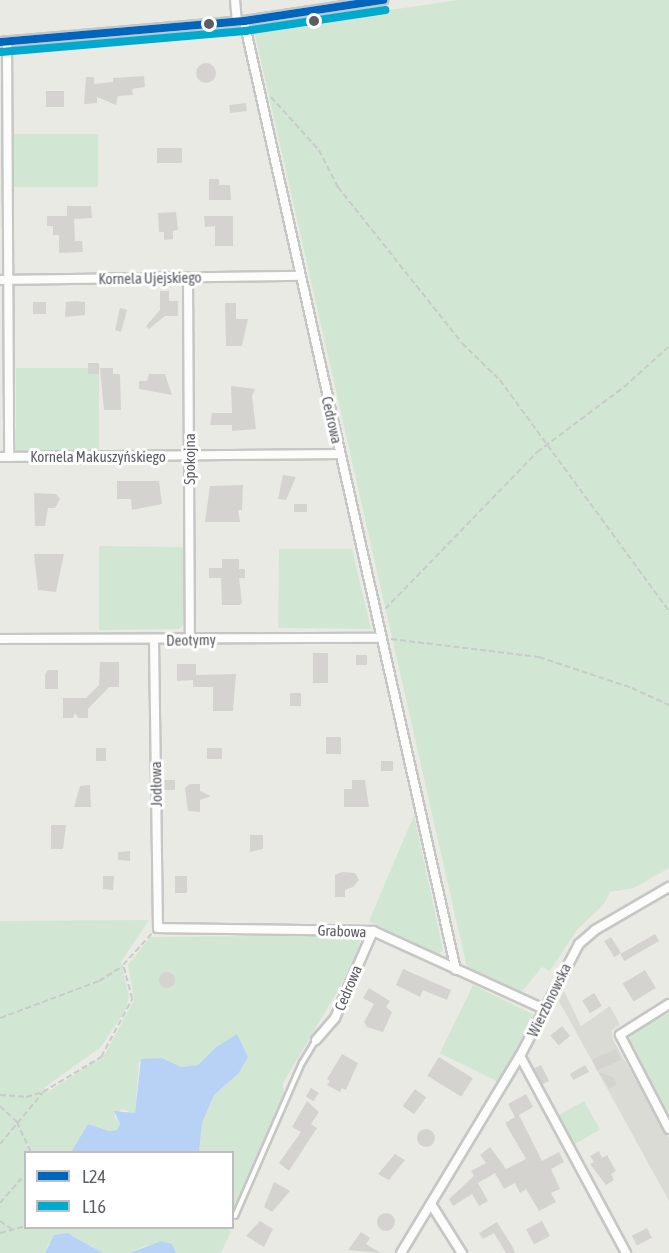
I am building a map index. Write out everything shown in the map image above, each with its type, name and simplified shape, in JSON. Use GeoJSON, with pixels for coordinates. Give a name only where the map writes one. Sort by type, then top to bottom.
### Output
{"type":"FeatureCollection","features":[{"type":"Feature","properties":{"kind":"street","name":"Cedrowa"},"geometry":{"type":"LineString","coordinates":[[235,0],[256,81],[456,970]]}},
{"type":"Feature","properties":{"kind":"street"},"geometry":{"type":"LineString","coordinates":[[9,457],[9,280],[4,41],[241,21],[333,4],[383,0]]}},
{"type":"Feature","properties":{"kind":"street","name":"Kornela Ujejskiego"},"geometry":{"type":"LineString","coordinates":[[0,280],[300,276]]}},
{"type":"Feature","properties":{"kind":"street","name":"Spokojna"},"geometry":{"type":"LineString","coordinates":[[188,277],[191,457],[190,640]]}},
{"type":"Feature","properties":{"kind":"street","name":"Kornela Makuszyńskiego"},"geometry":{"type":"LineString","coordinates":[[0,457],[340,454]]}},
{"type":"Feature","properties":{"kind":"street","name":"Deotymy"},"geometry":{"type":"LineString","coordinates":[[0,639],[154,641],[381,638]]}},
{"type":"Feature","properties":{"kind":"street","name":"Jodłowa"},"geometry":{"type":"LineString","coordinates":[[154,641],[158,928]]}},
{"type":"Feature","properties":{"kind":"street","name":"Wierzbnowska"},"geometry":{"type":"LineString","coordinates":[[401,1253],[520,1056],[546,1010],[565,964],[587,935],[669,887]]}},
{"type":"Feature","properties":{"kind":"street","name":"Grabowa"},"geometry":{"type":"LineString","coordinates":[[158,928],[373,931],[546,1010]]}},
{"type":"Feature","properties":{"kind":"street","name":"Cedrowa"},"geometry":{"type":"LineString","coordinates":[[316,1040],[335,1018],[373,931]]}},
{"type":"Feature","properties":{"kind":"street"},"geometry":{"type":"LineString","coordinates":[[669,1004],[620,1035],[669,1129]]}},
{"type":"Feature","properties":{"kind":"street"},"geometry":{"type":"LineString","coordinates":[[520,1056],[626,1253]]}},
{"type":"Feature","properties":{"kind":"street"},"geometry":{"type":"LineString","coordinates":[[431,1204],[462,1253]]}},
{"type":"Feature","properties":{"kind":"lane"},"geometry":{"type":"LineString","coordinates":[[235,1216],[302,1063],[316,1040]]}},
{"type":"Feature","properties":{"kind":"path"},"geometry":{"type":"LineString","coordinates":[[256,81],[318,150],[338,187],[462,343],[500,380],[546,446],[669,611]]}},
{"type":"Feature","properties":{"kind":"path"},"geometry":{"type":"LineString","coordinates":[[378,620],[390,602],[546,446],[624,387],[669,346]]}},
{"type":"Feature","properties":{"kind":"path"},"geometry":{"type":"LineString","coordinates":[[381,638],[538,657],[632,688],[669,705]]}},
{"type":"Feature","properties":{"kind":"path"},"geometry":{"type":"LineString","coordinates":[[0,1018],[99,981],[123,966],[158,928]]}},
{"type":"Feature","properties":{"kind":"path"},"geometry":{"type":"LineString","coordinates":[[0,1095],[26,1097],[43,1092],[101,1057],[110,1035],[125,1020],[132,999],[123,966]]}},
{"type":"Feature","properties":{"kind":"path"},"geometry":{"type":"LineString","coordinates":[[0,1144],[43,1092]]}},
{"type":"Feature","properties":{"kind":"path"},"geometry":{"type":"LineString","coordinates":[[0,1106],[17,1122],[30,1151]]}},
{"type":"Feature","properties":{"kind":"path"},"geometry":{"type":"LineString","coordinates":[[0,1203],[24,1175]]}},
{"type":"Feature","properties":{"kind":"path"},"geometry":{"type":"LineString","coordinates":[[0,1221],[13,1229]]}},
{"type":"Feature","properties":{"kind":"path"},"geometry":{"type":"LineString","coordinates":[[0,1233],[24,1226]]}},
{"type":"Feature","properties":{"kind":"shaded area"},"geometry":{"type":"Polygon","coordinates":[[[564,991],[581,1026],[610,1006],[620,1025],[612,1030],[613,1040],[669,1138],[669,1201],[559,1001],[564,991]]]}},
{"type":"Feature","properties":{"kind":"green space"},"geometry":{"type":"Polygon","coordinates":[[[458,0],[669,0],[669,868],[634,888],[610,892],[604,904],[577,930],[550,971],[542,967],[521,993],[467,968],[254,30],[458,0]]]}},
{"type":"Feature","properties":{"kind":"green space"},"geometry":{"type":"Polygon","coordinates":[[[14,134],[98,134],[98,187],[14,187],[14,134]]]}},
{"type":"Feature","properties":{"kind":"green space"},"geometry":{"type":"Polygon","coordinates":[[[16,368],[99,368],[99,451],[16,451],[16,368]]]}},
{"type":"Feature","properties":{"kind":"green space"},"geometry":{"type":"Polygon","coordinates":[[[99,546],[183,547],[184,625],[179,629],[99,630],[99,546]]]}},
{"type":"Feature","properties":{"kind":"green space"},"geometry":{"type":"Polygon","coordinates":[[[279,549],[352,549],[371,629],[278,628],[279,549]]]}},
{"type":"Feature","properties":{"kind":"green space"},"geometry":{"type":"Polygon","coordinates":[[[414,815],[443,950],[438,955],[369,921],[414,815]]]}},
{"type":"Feature","properties":{"kind":"green space"},"geometry":{"type":"Polygon","coordinates":[[[149,920],[121,962],[129,996],[126,1009],[101,1047],[44,1088],[48,1092],[105,1054],[134,1000],[128,965],[150,937],[362,935],[353,965],[283,1083],[284,1095],[234,1210],[234,1151],[199,1151],[202,1123],[214,1095],[238,1074],[215,1048],[198,1065],[181,1067],[162,1058],[139,1062],[135,1114],[122,1109],[114,1116],[120,1124],[117,1130],[109,1131],[88,1124],[72,1151],[24,1151],[24,1229],[228,1229],[231,1231],[221,1253],[176,1253],[146,1245],[130,1253],[103,1253],[68,1233],[48,1244],[45,1253],[0,1253],[0,921],[149,920]]]}},
{"type":"Feature","properties":{"kind":"green space"},"geometry":{"type":"Polygon","coordinates":[[[473,985],[536,1016],[503,1084],[440,1053],[473,985]]]}},
{"type":"Feature","properties":{"kind":"green space"},"geometry":{"type":"Polygon","coordinates":[[[669,1013],[669,1114],[629,1041],[633,1033],[669,1013]]]}},
{"type":"Feature","properties":{"kind":"green space"},"geometry":{"type":"Polygon","coordinates":[[[584,1101],[600,1130],[574,1144],[558,1116],[584,1101]]]}},
{"type":"Feature","properties":{"kind":"water"},"geometry":{"type":"Polygon","coordinates":[[[237,1034],[248,1057],[238,1074],[214,1095],[202,1123],[199,1151],[72,1151],[88,1124],[109,1131],[117,1130],[120,1124],[114,1111],[135,1113],[141,1059],[162,1058],[181,1067],[198,1065],[215,1048],[237,1034]]]}},
{"type":"Feature","properties":{"kind":"water"},"geometry":{"type":"Polygon","coordinates":[[[68,1233],[103,1253],[45,1253],[54,1235],[68,1233]]]}},
{"type":"Feature","properties":{"kind":"water"},"geometry":{"type":"Polygon","coordinates":[[[161,1241],[172,1244],[176,1253],[130,1253],[161,1241]]]}},
{"type":"Feature","properties":{"kind":"building"},"geometry":{"type":"Polygon","coordinates":[[[206,63],[213,66],[216,73],[213,80],[206,83],[199,80],[196,73],[199,66],[206,63]]]}},
{"type":"Feature","properties":{"kind":"building"},"geometry":{"type":"Polygon","coordinates":[[[144,76],[145,87],[132,89],[133,95],[118,96],[116,105],[97,97],[97,103],[84,104],[86,77],[94,77],[94,84],[113,82],[113,78],[144,76]]]}},
{"type":"Feature","properties":{"kind":"building"},"geometry":{"type":"Polygon","coordinates":[[[46,91],[64,91],[64,107],[46,107],[46,91]]]}},
{"type":"Feature","properties":{"kind":"building"},"geometry":{"type":"Polygon","coordinates":[[[246,103],[247,111],[230,113],[229,105],[246,103]]]}},
{"type":"Feature","properties":{"kind":"building"},"geometry":{"type":"Polygon","coordinates":[[[157,148],[182,148],[182,163],[157,163],[157,148]]]}},
{"type":"Feature","properties":{"kind":"building"},"geometry":{"type":"Polygon","coordinates":[[[209,179],[219,179],[219,185],[230,185],[231,200],[209,200],[209,179]]]}},
{"type":"Feature","properties":{"kind":"building"},"geometry":{"type":"Polygon","coordinates":[[[67,206],[91,206],[92,218],[74,219],[75,241],[82,241],[83,252],[59,253],[59,235],[53,235],[53,226],[47,226],[47,216],[67,216],[67,206]]]}},
{"type":"Feature","properties":{"kind":"building"},"geometry":{"type":"Polygon","coordinates":[[[176,212],[178,230],[173,231],[173,239],[164,240],[164,232],[159,232],[158,213],[176,212]]]}},
{"type":"Feature","properties":{"kind":"building"},"geometry":{"type":"Polygon","coordinates":[[[204,216],[233,216],[233,246],[215,246],[215,226],[205,227],[204,216]]]}},
{"type":"Feature","properties":{"kind":"building"},"geometry":{"type":"Polygon","coordinates":[[[160,291],[169,291],[169,301],[178,301],[178,316],[165,316],[149,329],[146,326],[160,310],[160,291]]]}},
{"type":"Feature","properties":{"kind":"building"},"geometry":{"type":"Polygon","coordinates":[[[33,302],[46,302],[46,314],[33,314],[33,302]]]}},
{"type":"Feature","properties":{"kind":"building"},"geometry":{"type":"Polygon","coordinates":[[[66,302],[85,302],[85,315],[65,317],[66,302]]]}},
{"type":"Feature","properties":{"kind":"building"},"geometry":{"type":"Polygon","coordinates":[[[225,303],[236,303],[236,319],[248,319],[242,346],[226,346],[225,303]]]}},
{"type":"Feature","properties":{"kind":"building"},"geometry":{"type":"Polygon","coordinates":[[[120,308],[127,310],[121,332],[115,330],[120,308]]]}},
{"type":"Feature","properties":{"kind":"building"},"geometry":{"type":"Polygon","coordinates":[[[88,363],[99,363],[99,374],[88,374],[88,363]]]}},
{"type":"Feature","properties":{"kind":"building"},"geometry":{"type":"Polygon","coordinates":[[[100,368],[113,368],[113,374],[120,374],[121,410],[104,410],[100,368]]]}},
{"type":"Feature","properties":{"kind":"building"},"geometry":{"type":"Polygon","coordinates":[[[149,374],[165,374],[172,395],[139,389],[139,381],[147,381],[149,374]]]}},
{"type":"Feature","properties":{"kind":"building"},"geometry":{"type":"Polygon","coordinates":[[[231,386],[255,389],[252,397],[256,429],[232,431],[232,425],[210,425],[212,413],[232,413],[231,386]]]}},
{"type":"Feature","properties":{"kind":"building"},"geometry":{"type":"Polygon","coordinates":[[[283,475],[296,477],[286,500],[278,499],[283,475]]]}},
{"type":"Feature","properties":{"kind":"building"},"geometry":{"type":"Polygon","coordinates":[[[117,481],[159,481],[162,504],[132,510],[131,499],[117,499],[117,481]]]}},
{"type":"Feature","properties":{"kind":"building"},"geometry":{"type":"Polygon","coordinates":[[[243,485],[242,510],[238,510],[240,522],[205,522],[210,486],[243,485]]]}},
{"type":"Feature","properties":{"kind":"building"},"geometry":{"type":"Polygon","coordinates":[[[34,493],[56,494],[60,499],[55,508],[48,508],[45,526],[35,526],[34,493]]]}},
{"type":"Feature","properties":{"kind":"building"},"geometry":{"type":"Polygon","coordinates":[[[294,504],[307,504],[307,512],[294,512],[294,504]]]}},
{"type":"Feature","properties":{"kind":"building"},"geometry":{"type":"Polygon","coordinates":[[[34,554],[64,554],[56,592],[38,590],[34,554]]]}},
{"type":"Feature","properties":{"kind":"building"},"geometry":{"type":"Polygon","coordinates":[[[222,559],[239,559],[239,569],[245,569],[245,578],[239,578],[242,603],[239,605],[222,605],[221,578],[209,578],[209,568],[222,568],[222,559]]]}},
{"type":"Feature","properties":{"kind":"building"},"geometry":{"type":"Polygon","coordinates":[[[313,653],[328,653],[328,683],[313,683],[313,653]]]}},
{"type":"Feature","properties":{"kind":"building"},"geometry":{"type":"Polygon","coordinates":[[[356,655],[367,655],[367,665],[356,665],[356,655]]]}},
{"type":"Feature","properties":{"kind":"building"},"geometry":{"type":"Polygon","coordinates":[[[100,662],[119,662],[119,687],[109,687],[88,709],[88,718],[78,718],[75,713],[73,718],[63,718],[63,698],[86,698],[99,685],[100,662]]]}},
{"type":"Feature","properties":{"kind":"building"},"geometry":{"type":"Polygon","coordinates":[[[177,664],[196,664],[196,675],[236,674],[233,711],[213,711],[213,687],[193,687],[193,680],[177,681],[177,664]]]}},
{"type":"Feature","properties":{"kind":"building"},"geometry":{"type":"Polygon","coordinates":[[[48,670],[58,670],[58,689],[45,689],[45,674],[48,670]]]}},
{"type":"Feature","properties":{"kind":"building"},"geometry":{"type":"Polygon","coordinates":[[[290,693],[301,693],[301,706],[290,706],[290,693]]]}},
{"type":"Feature","properties":{"kind":"building"},"geometry":{"type":"Polygon","coordinates":[[[326,737],[341,737],[341,754],[326,754],[326,737]]]}},
{"type":"Feature","properties":{"kind":"building"},"geometry":{"type":"Polygon","coordinates":[[[96,748],[106,748],[106,761],[96,761],[96,748]]]}},
{"type":"Feature","properties":{"kind":"building"},"geometry":{"type":"Polygon","coordinates":[[[207,748],[222,748],[222,759],[207,759],[207,748]]]}},
{"type":"Feature","properties":{"kind":"building"},"geometry":{"type":"Polygon","coordinates":[[[381,761],[393,761],[393,771],[381,771],[381,761]]]}},
{"type":"Feature","properties":{"kind":"building"},"geometry":{"type":"Polygon","coordinates":[[[163,780],[175,780],[175,790],[163,790],[163,780]]]}},
{"type":"Feature","properties":{"kind":"building"},"geometry":{"type":"Polygon","coordinates":[[[352,780],[365,780],[369,807],[344,807],[344,789],[352,789],[352,780]]]}},
{"type":"Feature","properties":{"kind":"building"},"geometry":{"type":"Polygon","coordinates":[[[190,784],[200,784],[200,791],[211,796],[200,800],[200,812],[188,811],[185,788],[190,784]]]}},
{"type":"Feature","properties":{"kind":"building"},"geometry":{"type":"Polygon","coordinates":[[[90,785],[91,807],[74,807],[80,786],[90,785]]]}},
{"type":"Feature","properties":{"kind":"building"},"geometry":{"type":"Polygon","coordinates":[[[51,825],[66,825],[63,849],[51,849],[51,825]]]}},
{"type":"Feature","properties":{"kind":"building"},"geometry":{"type":"Polygon","coordinates":[[[250,835],[263,835],[263,849],[250,852],[250,835]]]}},
{"type":"Feature","properties":{"kind":"building"},"geometry":{"type":"Polygon","coordinates":[[[130,851],[130,861],[118,860],[118,852],[130,851]]]}},
{"type":"Feature","properties":{"kind":"building"},"geometry":{"type":"Polygon","coordinates":[[[342,872],[355,873],[359,880],[353,887],[345,890],[345,897],[335,897],[335,875],[342,872]]]}},
{"type":"Feature","properties":{"kind":"building"},"geometry":{"type":"Polygon","coordinates":[[[103,876],[114,876],[113,890],[103,889],[103,876]]]}},
{"type":"Feature","properties":{"kind":"building"},"geometry":{"type":"Polygon","coordinates":[[[175,876],[187,876],[187,893],[175,893],[175,876]]]}},
{"type":"Feature","properties":{"kind":"building"},"geometry":{"type":"Polygon","coordinates":[[[655,934],[659,941],[624,961],[620,954],[655,934]]]}},
{"type":"Feature","properties":{"kind":"building"},"geometry":{"type":"Polygon","coordinates":[[[611,937],[621,953],[614,957],[604,941],[611,937]]]}},
{"type":"Feature","properties":{"kind":"building"},"geometry":{"type":"Polygon","coordinates":[[[403,969],[451,990],[447,1000],[423,990],[420,997],[396,985],[403,969]]]}},
{"type":"Feature","properties":{"kind":"building"},"geometry":{"type":"Polygon","coordinates":[[[645,970],[656,988],[634,1001],[623,983],[645,970]]]}},
{"type":"Feature","properties":{"kind":"building"},"geometry":{"type":"Polygon","coordinates":[[[167,972],[175,980],[167,988],[159,980],[167,972]]]}},
{"type":"Feature","properties":{"kind":"building"},"geometry":{"type":"Polygon","coordinates":[[[369,988],[390,1001],[386,1007],[392,1012],[383,1032],[367,1027],[364,1022],[374,1004],[363,998],[369,988]]]}},
{"type":"Feature","properties":{"kind":"building"},"geometry":{"type":"Polygon","coordinates":[[[594,993],[602,1006],[590,1013],[582,1000],[594,993]]]}},
{"type":"Feature","properties":{"kind":"building"},"geometry":{"type":"Polygon","coordinates":[[[562,1026],[570,1036],[559,1046],[550,1035],[562,1026]]]}},
{"type":"Feature","properties":{"kind":"building"},"geometry":{"type":"Polygon","coordinates":[[[616,1049],[621,1060],[597,1071],[592,1060],[616,1049]]]}},
{"type":"Feature","properties":{"kind":"building"},"geometry":{"type":"Polygon","coordinates":[[[342,1054],[358,1063],[346,1090],[342,1088],[340,1092],[327,1085],[330,1081],[327,1079],[342,1054]]]}},
{"type":"Feature","properties":{"kind":"building"},"geometry":{"type":"Polygon","coordinates":[[[439,1057],[473,1078],[461,1097],[427,1076],[439,1057]]]}},
{"type":"Feature","properties":{"kind":"building"},"geometry":{"type":"Polygon","coordinates":[[[541,1065],[549,1081],[541,1085],[533,1069],[541,1065]]]}},
{"type":"Feature","properties":{"kind":"building"},"geometry":{"type":"Polygon","coordinates":[[[585,1065],[589,1072],[573,1080],[570,1074],[585,1065]]]}},
{"type":"Feature","properties":{"kind":"building"},"geometry":{"type":"Polygon","coordinates":[[[599,1072],[613,1077],[617,1084],[609,1089],[599,1072]]]}},
{"type":"Feature","properties":{"kind":"building"},"geometry":{"type":"Polygon","coordinates":[[[311,1088],[319,1093],[313,1101],[306,1096],[311,1088]]]}},
{"type":"Feature","properties":{"kind":"building"},"geometry":{"type":"Polygon","coordinates":[[[415,1089],[426,1097],[414,1114],[403,1106],[415,1089]]]}},
{"type":"Feature","properties":{"kind":"building"},"geometry":{"type":"Polygon","coordinates":[[[526,1094],[533,1107],[519,1115],[542,1161],[559,1152],[564,1162],[551,1169],[560,1189],[551,1193],[556,1202],[539,1211],[526,1189],[520,1193],[515,1183],[504,1189],[495,1173],[478,1183],[488,1201],[479,1206],[472,1194],[453,1206],[449,1199],[474,1176],[471,1171],[486,1163],[480,1155],[490,1147],[506,1169],[526,1159],[505,1123],[515,1117],[508,1104],[526,1094]]]}},
{"type":"Feature","properties":{"kind":"building"},"geometry":{"type":"Polygon","coordinates":[[[307,1101],[319,1112],[311,1124],[317,1128],[289,1171],[279,1163],[301,1132],[292,1127],[307,1101]]]}},
{"type":"Feature","properties":{"kind":"building"},"geometry":{"type":"Polygon","coordinates":[[[422,1129],[430,1129],[435,1134],[433,1145],[422,1147],[417,1142],[417,1134],[422,1129]]]}},
{"type":"Feature","properties":{"kind":"building"},"geometry":{"type":"Polygon","coordinates":[[[599,1151],[602,1158],[607,1155],[616,1171],[611,1174],[614,1180],[606,1185],[590,1164],[594,1162],[590,1156],[599,1151]]]}},
{"type":"Feature","properties":{"kind":"building"},"geometry":{"type":"Polygon","coordinates":[[[395,1154],[405,1160],[389,1180],[378,1174],[395,1154]]]}},
{"type":"Feature","properties":{"kind":"building"},"geometry":{"type":"Polygon","coordinates":[[[274,1182],[290,1191],[272,1212],[264,1207],[274,1182]]]}},
{"type":"Feature","properties":{"kind":"building"},"geometry":{"type":"Polygon","coordinates":[[[382,1213],[390,1213],[395,1218],[393,1229],[382,1231],[377,1226],[377,1218],[382,1213]]]}},
{"type":"Feature","properties":{"kind":"building"},"geometry":{"type":"Polygon","coordinates":[[[260,1221],[273,1229],[264,1247],[246,1236],[260,1221]]]}},
{"type":"Feature","properties":{"kind":"building"},"geometry":{"type":"Polygon","coordinates":[[[542,1221],[550,1236],[534,1244],[526,1229],[542,1221]]]}},
{"type":"Feature","properties":{"kind":"building"},"geometry":{"type":"Polygon","coordinates":[[[497,1222],[515,1253],[506,1253],[494,1233],[483,1239],[479,1233],[497,1222]]]}},
{"type":"Feature","properties":{"kind":"building"},"geometry":{"type":"Polygon","coordinates":[[[647,1228],[652,1238],[637,1246],[632,1236],[647,1228]]]}},
{"type":"Feature","properties":{"kind":"building"},"geometry":{"type":"Polygon","coordinates":[[[361,1232],[370,1238],[366,1244],[381,1253],[348,1250],[361,1232]]]}},
{"type":"Feature","properties":{"kind":"transit line","name":"L24"},"geometry":{"type":"LineString","coordinates":[[0,42],[244,21],[383,0]]}},
{"type":"Feature","properties":{"kind":"transit line","name":"L16"},"geometry":{"type":"LineString","coordinates":[[1,52],[245,31],[385,10]]}}]}
